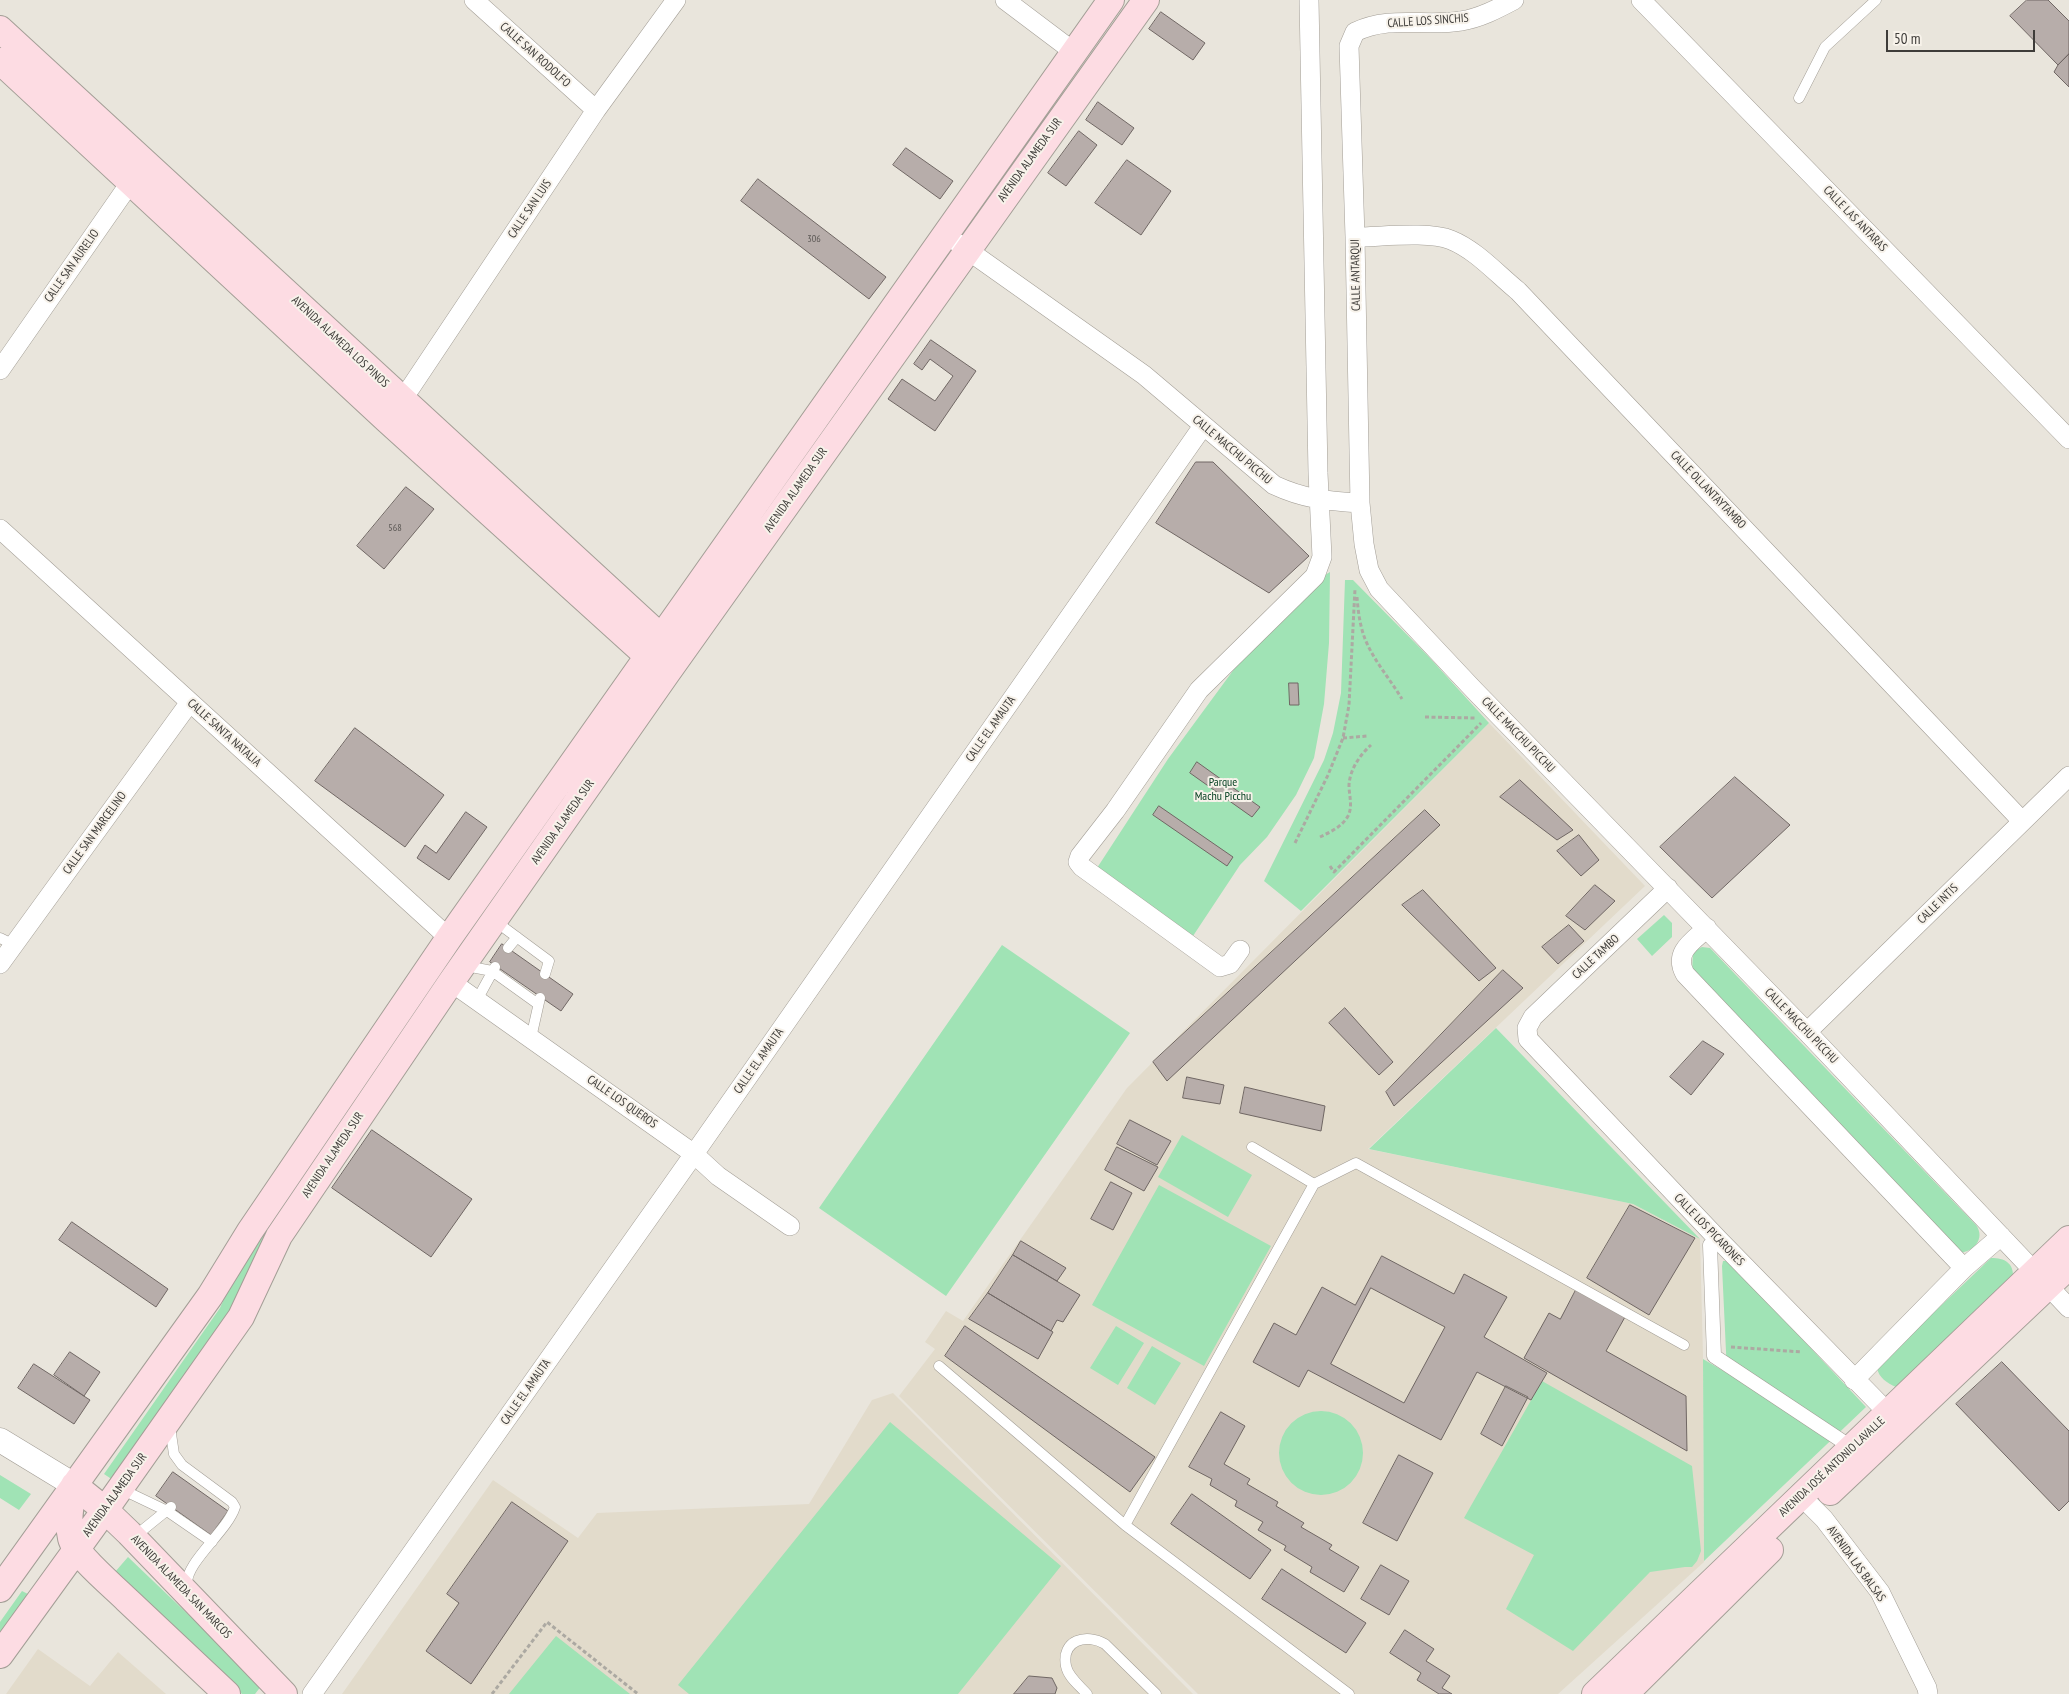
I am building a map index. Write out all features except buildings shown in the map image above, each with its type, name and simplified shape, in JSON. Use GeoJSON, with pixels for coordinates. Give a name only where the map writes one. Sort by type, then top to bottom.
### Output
{"type":"FeatureCollection","features":[{"type":"Feature","properties":{"kind":"main road","name":"AVENIDA ALAMEDA SUR"},"geometry":{"type":"LineString","coordinates":[[0,1655],[170,1420],[241,1317],[279,1236],[494,920],[664,655],[945,235],[1111,0]]}},
{"type":"Feature","properties":{"kind":"main road","name":"AVENIDA ALAMEDA SUR"},"geometry":{"type":"LineString","coordinates":[[0,1590],[210,1296],[256,1223],[449,938],[664,655],[966,250],[1146,0]]}},
{"type":"Feature","properties":{"kind":"main road","name":"AVENIDA ALAMEDA LOS PINOS"},"geometry":{"type":"LineString","coordinates":[[0,28],[401,398],[664,655]]}},
{"type":"Feature","properties":{"kind":"main road","name":"AVENIDA ALAMEDA LOS PINOS"},"geometry":{"type":"LineString","coordinates":[[0,61],[387,420],[664,655]]}},
{"type":"Feature","properties":{"kind":"main road","name":"AVENIDA JOSÉ ANTONIO LAVALLE"},"geometry":{"type":"LineString","coordinates":[[1595,1694],[1807,1502],[2042,1279],[2069,1239]]}},
{"type":"Feature","properties":{"kind":"main road","name":"AVENIDA JOSÉ ANTONIO LAVALLE"},"geometry":{"type":"LineString","coordinates":[[2042,1279],[2069,1266]]}},
{"type":"Feature","properties":{"kind":"main road","name":"AVENIDA JOSÉ ANTONIO LAVALLE"},"geometry":{"type":"LineString","coordinates":[[1625,1694],[1807,1502],[1850,1447],[1895,1420]]}},
{"type":"Feature","properties":{"kind":"main road","name":"AVENIDA ALAMEDA SAN MARCOS"},"geometry":{"type":"LineString","coordinates":[[74,1485],[105,1510],[284,1694]]}},
{"type":"Feature","properties":{"kind":"main road"},"geometry":{"type":"LineString","coordinates":[[74,1485],[69,1514],[71,1538],[76,1549],[227,1694]]}},
{"type":"Feature","properties":{"kind":"street","name":"CALLE SAN RODOLFO"},"geometry":{"type":"LineString","coordinates":[[474,0],[596,110]]}},
{"type":"Feature","properties":{"kind":"street","name":"CALLE SAN LUIS"},"geometry":{"type":"LineString","coordinates":[[387,420],[596,110],[676,0]]}},
{"type":"Feature","properties":{"kind":"street"},"geometry":{"type":"LineString","coordinates":[[1005,0],[1074,52]]}},
{"type":"Feature","properties":{"kind":"street"},"geometry":{"type":"LineString","coordinates":[[1240,950],[1230,964],[1220,968],[1082,867],[1078,862],[1080,856],[1115,811],[1186,706],[1199,690],[1315,576],[1320,567],[1322,556],[1318,464],[1309,0]]}},
{"type":"Feature","properties":{"kind":"street","name":"CALLE LOS SINCHIS"},"geometry":{"type":"LineString","coordinates":[[1349,46],[1355,32],[1371,25],[1460,21],[1487,14],[1514,0]]}},
{"type":"Feature","properties":{"kind":"street","name":"CALLE LAS ANTARAS"},"geometry":{"type":"LineString","coordinates":[[1641,0],[2069,439]]}},
{"type":"Feature","properties":{"kind":"street","name":"CALLE ANTARQUI"},"geometry":{"type":"LineString","coordinates":[[1349,46],[1360,503]]}},
{"type":"Feature","properties":{"kind":"street","name":"CALLE SAN AURELIO"},"geometry":{"type":"LineString","coordinates":[[0,370],[146,162]]}},
{"type":"Feature","properties":{"kind":"street","name":"CALLE MACCHU PICCHU"},"geometry":{"type":"LineString","coordinates":[[945,235],[1144,375],[1274,485],[1294,494],[1320,501],[1360,503],[1369,570],[1379,589],[1474,690],[1807,1032],[2069,1308]]}},
{"type":"Feature","properties":{"kind":"street","name":"CALLE OLLANTAYTAMBO"},"geometry":{"type":"LineString","coordinates":[[1355,237],[1422,236],[1450,239],[1468,249],[1518,291],[2022,821]]}},
{"type":"Feature","properties":{"kind":"street","name":"CALLE EL AMAUTA"},"geometry":{"type":"LineString","coordinates":[[312,1694],[694,1154],[1202,426]]}},
{"type":"Feature","properties":{"kind":"street","name":"CALLE SANTA NATALIA"},"geometry":{"type":"LineString","coordinates":[[0,529],[449,938]]}},
{"type":"Feature","properties":{"kind":"street","name":"CALLE SAN MARCELINO"},"geometry":{"type":"LineString","coordinates":[[0,964],[7,942],[190,702]]}},
{"type":"Feature","properties":{"kind":"street","name":"CALLE INTIS"},"geometry":{"type":"LineString","coordinates":[[1807,1032],[2069,776]]}},
{"type":"Feature","properties":{"kind":"street","name":"CALLE TAMBO"},"geometry":{"type":"LineString","coordinates":[[1527,1028],[1533,1017],[1668,888]]}},
{"type":"Feature","properties":{"kind":"street"},"geometry":{"type":"LineString","coordinates":[[1707,928],[1683,952],[1680,959],[1681,967],[1685,974],[1964,1268]]}},
{"type":"Feature","properties":{"kind":"street","name":"CALLE LOS QUEROS"},"geometry":{"type":"LineString","coordinates":[[457,973],[477,1000],[694,1154],[718,1176],[790,1226]]}},
{"type":"Feature","properties":{"kind":"street","name":"CALLE LOS PICARONES"},"geometry":{"type":"LineString","coordinates":[[1527,1028],[1528,1039],[1718,1239],[1895,1420]]}},
{"type":"Feature","properties":{"kind":"street"},"geometry":{"type":"LineString","coordinates":[[1854,1380],[1964,1268],[2001,1236]]}},
{"type":"Feature","properties":{"kind":"street"},"geometry":{"type":"LineString","coordinates":[[1718,1239],[1710,1244],[1714,1356],[1850,1447]]}},
{"type":"Feature","properties":{"kind":"street","name":"AVENIDA ALAMEDA SAN MARCOS"},"geometry":{"type":"LineString","coordinates":[[0,1440],[74,1485]]}},
{"type":"Feature","properties":{"kind":"street","name":"AVENIDA LAS BALSAS"},"geometry":{"type":"LineString","coordinates":[[1807,1502],[1824,1519],[1880,1592],[1928,1694]]}},
{"type":"Feature","properties":{"kind":"lane"},"geometry":{"type":"LineString","coordinates":[[1799,98],[1825,47],[1876,0]]}},
{"type":"Feature","properties":{"kind":"lane"},"geometry":{"type":"LineString","coordinates":[[494,920],[549,961],[545,974]]}},
{"type":"Feature","properties":{"kind":"lane"},"geometry":{"type":"LineString","coordinates":[[508,948],[517,937]]}},
{"type":"Feature","properties":{"kind":"lane"},"geometry":{"type":"LineString","coordinates":[[457,973],[494,968],[539,1000],[531,1038]]}},
{"type":"Feature","properties":{"kind":"lane"},"geometry":{"type":"LineString","coordinates":[[477,1000],[494,968]]}},
{"type":"Feature","properties":{"kind":"lane"},"geometry":{"type":"LineString","coordinates":[[1252,1147],[1314,1184]]}},
{"type":"Feature","properties":{"kind":"lane"},"geometry":{"type":"LineString","coordinates":[[1125,1525],[1314,1184],[1356,1163],[1684,1346]]}},
{"type":"Feature","properties":{"kind":"lane"},"geometry":{"type":"LineString","coordinates":[[939,1366],[1125,1525],[1349,1694]]}},
{"type":"Feature","properties":{"kind":"lane"},"geometry":{"type":"LineString","coordinates":[[170,1420],[174,1454],[191,1478],[235,1504],[234,1510],[212,1542],[190,1569],[186,1580],[188,1595]]}},
{"type":"Feature","properties":{"kind":"lane"},"geometry":{"type":"LineString","coordinates":[[120,1488],[169,1509],[212,1542]]}},
{"type":"Feature","properties":{"kind":"lane"},"geometry":{"type":"LineString","coordinates":[[133,1538],[169,1509]]}},
{"type":"Feature","properties":{"kind":"lane"},"geometry":{"type":"LineString","coordinates":[[1088,1694],[1071,1676],[1066,1667],[1065,1657],[1069,1647],[1076,1641],[1086,1638],[1096,1639],[1105,1644],[1156,1694]]}},
{"type":"Feature","properties":{"kind":"path"},"geometry":{"type":"LineString","coordinates":[[1356,589],[1362,596]]}},
{"type":"Feature","properties":{"kind":"path"},"geometry":{"type":"LineString","coordinates":[[1356,589],[1359,619],[1365,639],[1376,661],[1402,698]]}},
{"type":"Feature","properties":{"kind":"path"},"geometry":{"type":"LineString","coordinates":[[1295,843],[1328,775],[1342,738],[1349,706],[1356,589]]}},
{"type":"Feature","properties":{"kind":"path"},"geometry":{"type":"LineString","coordinates":[[1330,866],[1334,872],[1482,722],[1473,712]]}},
{"type":"Feature","properties":{"kind":"path"},"geometry":{"type":"LineString","coordinates":[[1425,717],[1449,716],[1479,719]]}},
{"type":"Feature","properties":{"kind":"path"},"geometry":{"type":"LineString","coordinates":[[1342,738],[1367,736]]}},
{"type":"Feature","properties":{"kind":"path"},"geometry":{"type":"LineString","coordinates":[[1320,837],[1341,825],[1347,817],[1351,806],[1349,783],[1355,765],[1362,753],[1371,745]]}},
{"type":"Feature","properties":{"kind":"path"},"geometry":{"type":"LineString","coordinates":[[1714,1346],[1803,1352]]}},
{"type":"Feature","properties":{"kind":"path"},"geometry":{"type":"LineString","coordinates":[[492,1694],[547,1622],[638,1694]]}},
{"type":"Feature","properties":{"kind":"shaded area"},"geometry":{"type":"Polygon","coordinates":[[[1489,723],[1645,886],[1368,1149],[1633,1204],[1700,1239],[1703,1355],[1704,1562],[1558,1694],[1198,1694],[899,1396],[935,1349],[925,1342],[946,1311],[963,1321],[1127,1088],[1489,723]]]}},
{"type":"Feature","properties":{"kind":"shaded area"},"geometry":{"type":"Polygon","coordinates":[[[893,1393],[1193,1694],[342,1694],[493,1480],[578,1538],[597,1513],[809,1504],[872,1400],[893,1393]]]}},
{"type":"Feature","properties":{"kind":"shaded area"},"geometry":{"type":"Polygon","coordinates":[[[38,1649],[90,1686],[118,1652],[166,1694],[6,1694],[38,1649]]]}},
{"type":"Feature","properties":{"kind":"green space","name":"Parque Machu Picchu"},"geometry":{"type":"Polygon","coordinates":[[[1330,572],[1329,643],[1324,704],[1314,758],[1296,795],[1267,837],[1240,865],[1193,936],[1097,868],[1168,759],[1243,657],[1315,581],[1330,572]]]}},
{"type":"Feature","properties":{"kind":"green space"},"geometry":{"type":"Polygon","coordinates":[[[1345,580],[1353,580],[1429,657],[1489,723],[1301,911],[1264,881],[1324,760],[1333,733],[1341,693],[1345,580]]]}},
{"type":"Feature","properties":{"kind":"green space"},"geometry":{"type":"Polygon","coordinates":[[[639,682],[647,687],[276,1217],[232,1313],[113,1480],[104,1474],[220,1308],[255,1227],[639,682]]]}},
{"type":"Feature","properties":{"kind":"green space"},"geometry":{"type":"Polygon","coordinates":[[[1664,915],[1672,923],[1672,937],[1652,956],[1637,939],[1664,915]]]}},
{"type":"Feature","properties":{"kind":"green space"},"geometry":{"type":"Polygon","coordinates":[[[1002,945],[1130,1033],[946,1296],[819,1208],[1002,945]]]}},
{"type":"Feature","properties":{"kind":"green space"},"geometry":{"type":"Polygon","coordinates":[[[1702,947],[1710,948],[1976,1225],[1980,1235],[1977,1244],[1969,1250],[1959,1253],[1692,972],[1693,952],[1702,947]]]}},
{"type":"Feature","properties":{"kind":"green space"},"geometry":{"type":"Polygon","coordinates":[[[1496,1028],[1700,1239],[1633,1204],[1369,1149],[1496,1028]]]}},
{"type":"Feature","properties":{"kind":"green space"},"geometry":{"type":"Polygon","coordinates":[[[1182,1135],[1252,1175],[1228,1217],[1158,1177],[1182,1135]]]}},
{"type":"Feature","properties":{"kind":"green space"},"geometry":{"type":"Polygon","coordinates":[[[1159,1185],[1271,1246],[1204,1366],[1092,1305],[1159,1185]]]}},
{"type":"Feature","properties":{"kind":"green space"},"geometry":{"type":"Polygon","coordinates":[[[1991,1258],[2008,1262],[2012,1269],[2013,1278],[1896,1387],[1884,1380],[1877,1368],[1991,1258]]]}},
{"type":"Feature","properties":{"kind":"green space"},"geometry":{"type":"Polygon","coordinates":[[[1723,1261],[1729,1261],[1866,1407],[1704,1561],[1703,1359],[1727,1373],[1723,1261]]]}},
{"type":"Feature","properties":{"kind":"green space"},"geometry":{"type":"Polygon","coordinates":[[[1116,1326],[1144,1343],[1118,1385],[1090,1368],[1116,1326]]]}},
{"type":"Feature","properties":{"kind":"green space"},"geometry":{"type":"Polygon","coordinates":[[[1152,1346],[1181,1363],[1155,1405],[1127,1388],[1152,1346]]]}},
{"type":"Feature","properties":{"kind":"green space"},"geometry":{"type":"Polygon","coordinates":[[[1542,1381],[1692,1466],[1701,1551],[1697,1561],[1692,1567],[1650,1572],[1573,1651],[1506,1609],[1534,1555],[1464,1518],[1542,1381]]]}},
{"type":"Feature","properties":{"kind":"green space"},"geometry":{"type":"Polygon","coordinates":[[[1313,1411],[1329,1411],[1345,1418],[1356,1429],[1363,1445],[1360,1469],[1351,1483],[1345,1488],[1329,1495],[1313,1495],[1297,1488],[1286,1477],[1279,1461],[1279,1445],[1286,1429],[1297,1418],[1313,1411]]]}},
{"type":"Feature","properties":{"kind":"green space"},"geometry":{"type":"Polygon","coordinates":[[[890,1422],[1061,1566],[958,1694],[689,1694],[678,1685],[890,1422]]]}},
{"type":"Feature","properties":{"kind":"green space"},"geometry":{"type":"Polygon","coordinates":[[[0,1475],[31,1494],[19,1510],[0,1498],[0,1475]]]}},
{"type":"Feature","properties":{"kind":"green space"},"geometry":{"type":"Polygon","coordinates":[[[128,1557],[262,1685],[255,1694],[242,1694],[115,1572],[128,1557]]]}},
{"type":"Feature","properties":{"kind":"green space"},"geometry":{"type":"Polygon","coordinates":[[[22,1591],[30,1595],[0,1637],[0,1622],[22,1591]]]}},
{"type":"Feature","properties":{"kind":"green space"},"geometry":{"type":"Polygon","coordinates":[[[556,1636],[630,1694],[509,1694],[556,1636]]]}}]}
